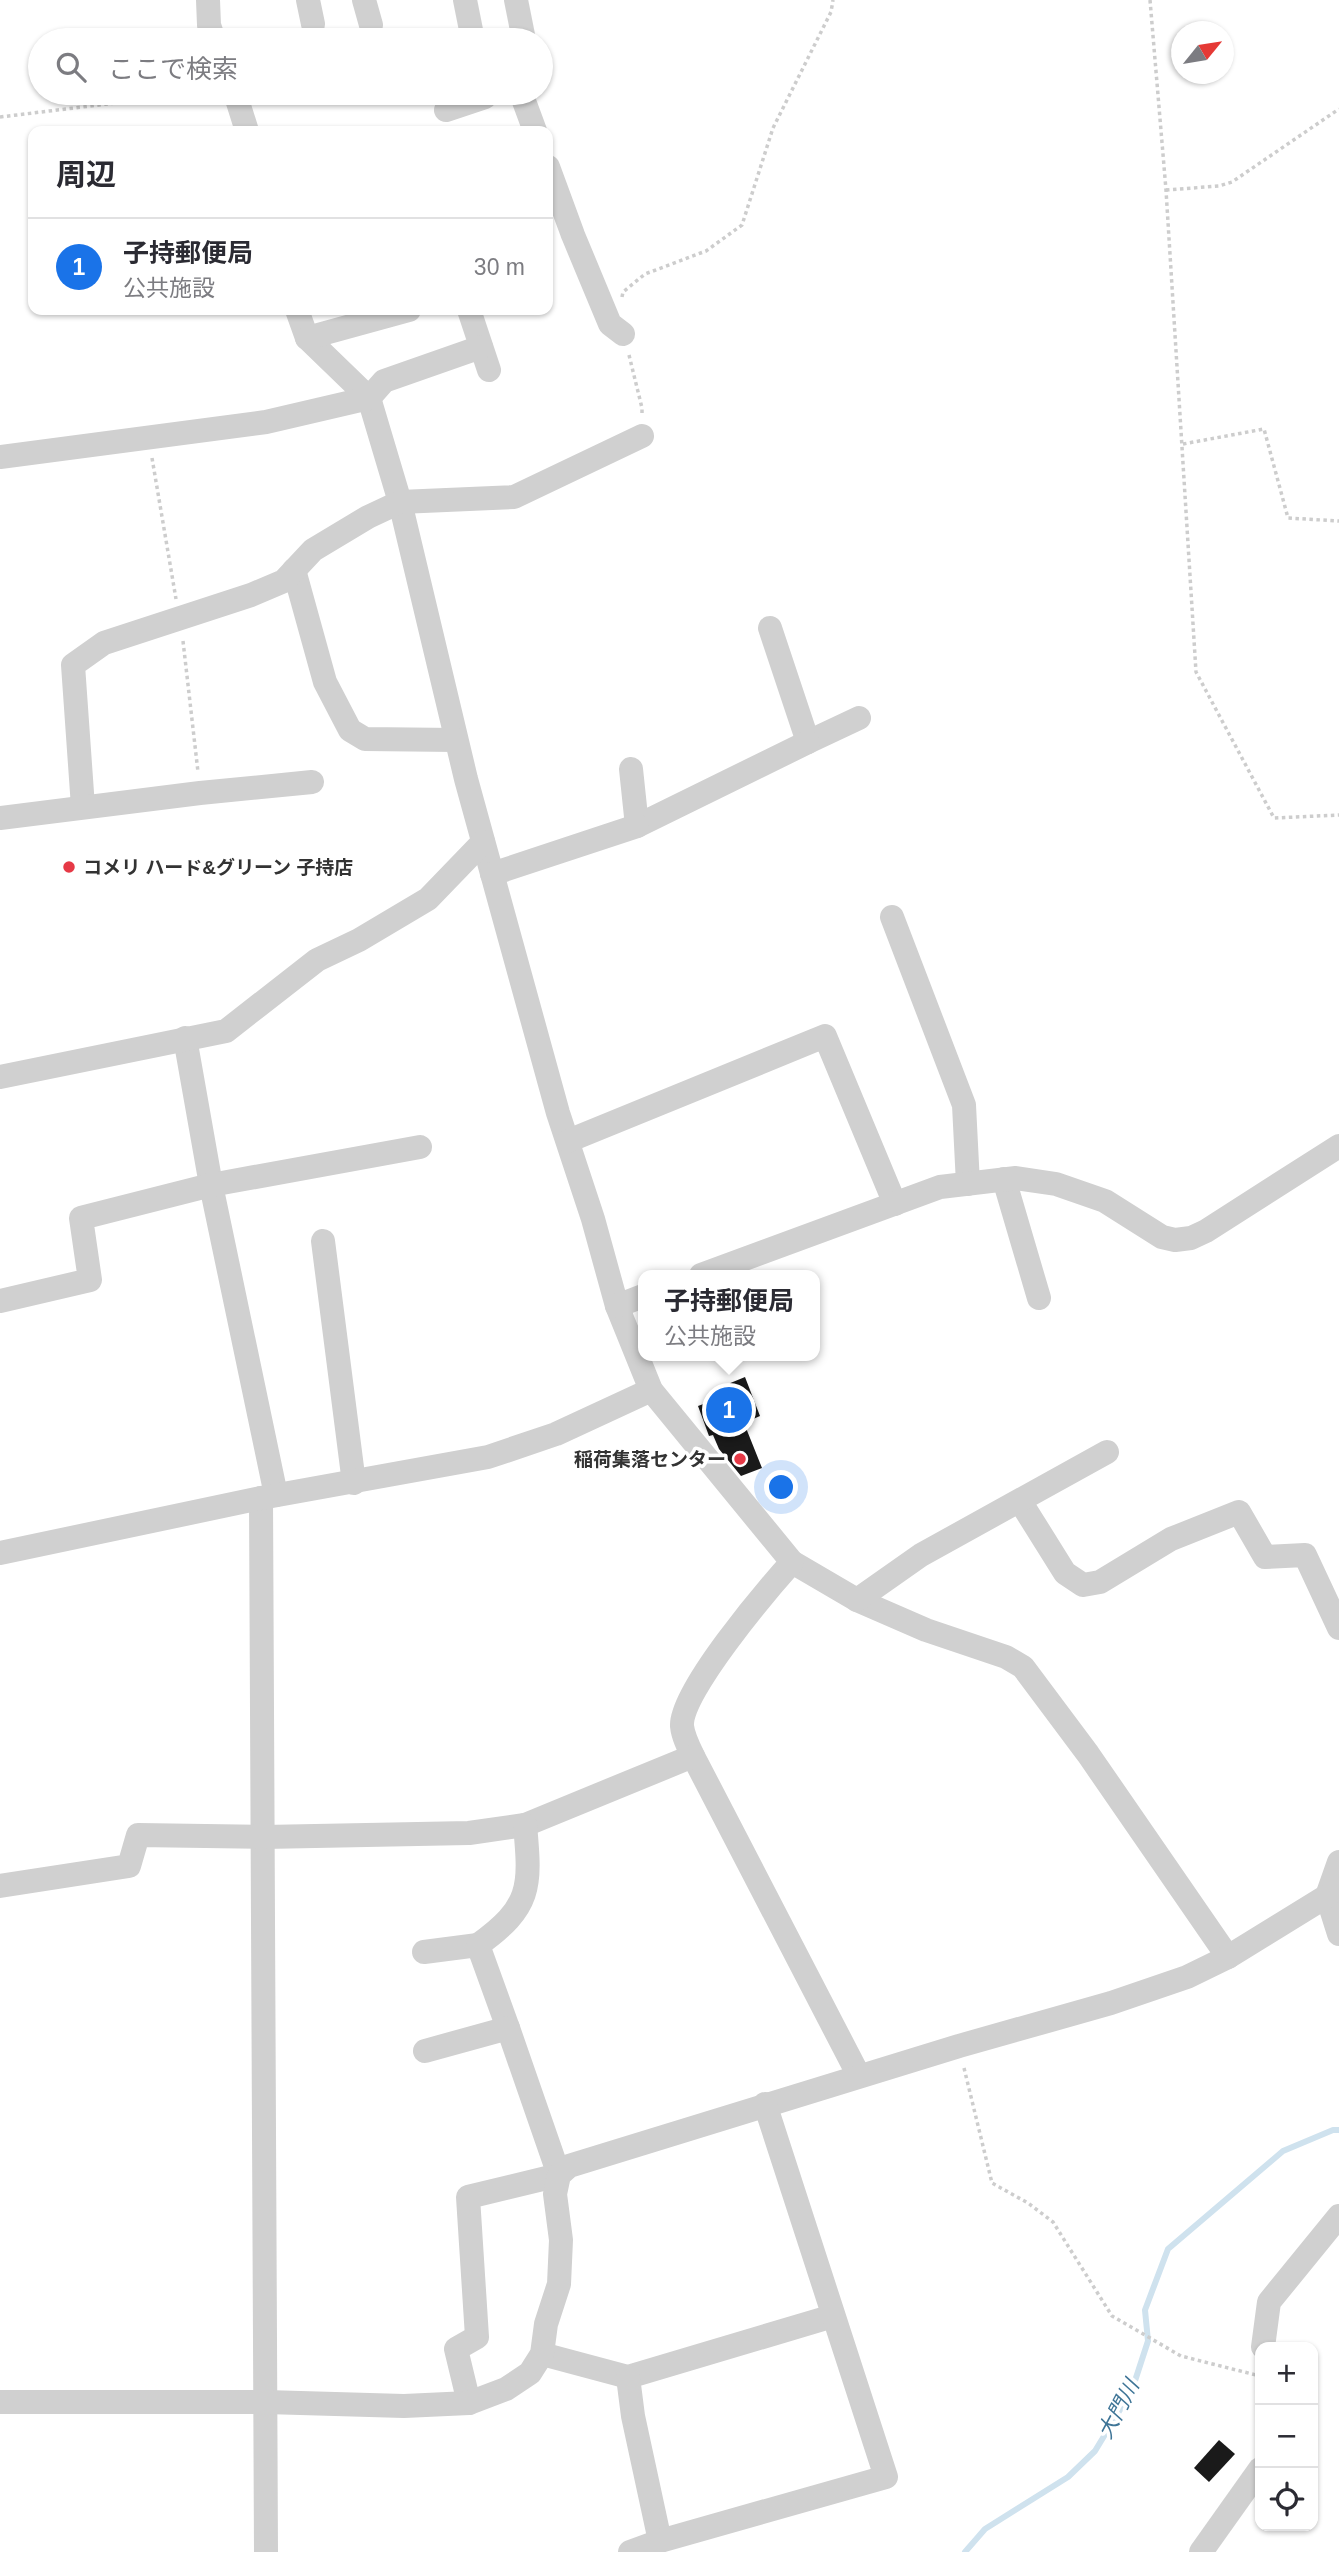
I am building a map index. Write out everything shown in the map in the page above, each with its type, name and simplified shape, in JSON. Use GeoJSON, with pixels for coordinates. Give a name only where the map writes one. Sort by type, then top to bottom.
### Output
{"type":"FeatureCollection","features":[{"type":"Feature","properties":{"kind":"street"},"geometry":{"type":"LineString","coordinates":[[208,0],[210,28]]}},
{"type":"Feature","properties":{"kind":"street"},"geometry":{"type":"LineString","coordinates":[[364,0],[370,25]]}},
{"type":"Feature","properties":{"kind":"street"},"geometry":{"type":"LineString","coordinates":[[465,0],[471,28]]}},
{"type":"Feature","properties":{"kind":"street"},"geometry":{"type":"LineString","coordinates":[[516,0],[522,28]]}},
{"type":"Feature","properties":{"kind":"street"},"geometry":{"type":"LineString","coordinates":[[239,105],[245,126]]}},
{"type":"Feature","properties":{"kind":"street"},"geometry":{"type":"LineString","coordinates":[[446,110],[460,105]]}},
{"type":"Feature","properties":{"kind":"street"},"geometry":{"type":"LineString","coordinates":[[525,105],[533,126]]}},
{"type":"Feature","properties":{"kind":"street"},"geometry":{"type":"LineString","coordinates":[[553,181],[610,324],[623,334]]}},
{"type":"Feature","properties":{"kind":"street"},"geometry":{"type":"LineString","coordinates":[[299,315],[307,338],[369,398],[400,502],[483,842],[617,1306],[638,1358]]}},
{"type":"Feature","properties":{"kind":"street"},"geometry":{"type":"LineString","coordinates":[[307,338],[391,315]]}},
{"type":"Feature","properties":{"kind":"street"},"geometry":{"type":"LineString","coordinates":[[0,457],[266,422],[369,398],[384,381],[485,359],[470,315]]}},
{"type":"Feature","properties":{"kind":"street"},"geometry":{"type":"LineString","coordinates":[[83,807],[73,665],[104,643],[251,595],[284,581],[313,550],[368,517],[400,502],[514,497],[642,436]]}},
{"type":"Feature","properties":{"kind":"street"},"geometry":{"type":"LineString","coordinates":[[295,570],[325,682],[350,730],[365,739],[456,740]]}},
{"type":"Feature","properties":{"kind":"street"},"geometry":{"type":"LineString","coordinates":[[770,628],[808,742]]}},
{"type":"Feature","properties":{"kind":"street"},"geometry":{"type":"LineString","coordinates":[[492,874],[637,826],[859,718]]}},
{"type":"Feature","properties":{"kind":"street"},"geometry":{"type":"LineString","coordinates":[[631,769],[637,826]]}},
{"type":"Feature","properties":{"kind":"street"},"geometry":{"type":"LineString","coordinates":[[0,818],[312,782]]}},
{"type":"Feature","properties":{"kind":"street"},"geometry":{"type":"LineString","coordinates":[[0,1077],[226,1031],[317,960],[359,940],[428,899],[483,842]]}},
{"type":"Feature","properties":{"kind":"street"},"geometry":{"type":"LineString","coordinates":[[892,917],[964,1105],[968,1184]]}},
{"type":"Feature","properties":{"kind":"street"},"geometry":{"type":"LineString","coordinates":[[568,1141],[825,1036],[895,1204]]}},
{"type":"Feature","properties":{"kind":"street"},"geometry":{"type":"LineString","coordinates":[[185,1038],[268,1497],[264,1837],[266,2552]]}},
{"type":"Feature","properties":{"kind":"street"},"geometry":{"type":"LineString","coordinates":[[715,1270],[940,1187],[1016,1178],[1056,1184],[1105,1201],[1162,1237],[1175,1240],[1191,1238],[1339,1146]]}},
{"type":"Feature","properties":{"kind":"street"},"geometry":{"type":"LineString","coordinates":[[0,1301],[90,1280],[81,1218],[211,1185],[420,1147]]}},
{"type":"Feature","properties":{"kind":"street"},"geometry":{"type":"LineString","coordinates":[[1004,1179],[1039,1298]]}},
{"type":"Feature","properties":{"kind":"street"},"geometry":{"type":"LineString","coordinates":[[323,1241],[354,1483]]}},
{"type":"Feature","properties":{"kind":"street"},"geometry":{"type":"LineString","coordinates":[[617,1306],[638,1298]]}},
{"type":"Feature","properties":{"kind":"street"},"geometry":{"type":"LineString","coordinates":[[639,1361],[651,1391],[792,1562],[857,1600],[926,1630],[1006,1657],[1023,1667],[1088,1754],[1228,1957]]}},
{"type":"Feature","properties":{"kind":"street"},"geometry":{"type":"LineString","coordinates":[[0,1553],[268,1497],[488,1457],[556,1434],[651,1391]]}},
{"type":"Feature","properties":{"kind":"street"},"geometry":{"type":"LineString","coordinates":[[857,1600],[921,1555],[1107,1452]]}},
{"type":"Feature","properties":{"kind":"street"},"geometry":{"type":"LineString","coordinates":[[1020,1501],[1065,1573],[1083,1586],[1100,1582],[1171,1538],[1238,1512],[1265,1557],[1305,1555],[1339,1628]]}},
{"type":"Feature","properties":{"kind":"street"},"geometry":{"type":"LineString","coordinates":[[792,1562],[742,1621],[693,1691],[682,1724],[692,1756],[859,2076]]}},
{"type":"Feature","properties":{"kind":"street"},"geometry":{"type":"LineString","coordinates":[[0,1886],[129,1867],[138,1835],[264,1837],[468,1833],[525,1825],[692,1756]]}},
{"type":"Feature","properties":{"kind":"street"},"geometry":{"type":"LineString","coordinates":[[424,1952],[478,1945],[499,1930],[520,1907],[528,1884],[525,1825]]}},
{"type":"Feature","properties":{"kind":"street"},"geometry":{"type":"LineString","coordinates":[[1339,1862],[1327,1896],[1339,1934]]}},
{"type":"Feature","properties":{"kind":"street"},"geometry":{"type":"LineString","coordinates":[[469,2403],[456,2348],[477,2337],[468,2197],[559,2175],[569,2166],[765,2104],[1187,1977],[1228,1957],[1327,1896]]}},
{"type":"Feature","properties":{"kind":"street"},"geometry":{"type":"LineString","coordinates":[[0,2402],[265,2402],[404,2406],[469,2403],[506,2389],[530,2373],[542,2354],[546,2324],[559,2284],[561,2240],[555,2194],[559,2175],[478,1945]]}},
{"type":"Feature","properties":{"kind":"street"},"geometry":{"type":"LineString","coordinates":[[425,2051],[508,2028]]}},
{"type":"Feature","properties":{"kind":"street"},"geometry":{"type":"LineString","coordinates":[[630,2552],[660,2541],[886,2477],[765,2104]]}},
{"type":"Feature","properties":{"kind":"street"},"geometry":{"type":"LineString","coordinates":[[1265,2342],[1269,2302],[1339,2216]]}},
{"type":"Feature","properties":{"kind":"street"},"geometry":{"type":"LineString","coordinates":[[542,2354],[628,2377],[833,2316]]}},
{"type":"Feature","properties":{"kind":"street"},"geometry":{"type":"LineString","coordinates":[[628,2377],[660,2541]]}},
{"type":"Feature","properties":{"kind":"street"},"geometry":{"type":"LineString","coordinates":[[1201,2552],[1255,2476]]}},
{"type":"Feature","properties":{"kind":"path"},"geometry":{"type":"LineString","coordinates":[[642,436],[642,408],[618,317],[623,292],[645,274],[706,251],[742,225],[773,128],[831,12],[833,0]]}},
{"type":"Feature","properties":{"kind":"path"},"geometry":{"type":"LineString","coordinates":[[1150,0],[1166,190],[1196,672],[1275,818],[1339,815]]}},
{"type":"Feature","properties":{"kind":"path"},"geometry":{"type":"LineString","coordinates":[[0,117],[99,105]]}},
{"type":"Feature","properties":{"kind":"path"},"geometry":{"type":"LineString","coordinates":[[1166,190],[1219,186],[1232,182],[1339,109]]}},
{"type":"Feature","properties":{"kind":"path"},"geometry":{"type":"LineString","coordinates":[[1183,444],[1264,429],[1288,518],[1339,521]]}},
{"type":"Feature","properties":{"kind":"path"},"geometry":{"type":"LineString","coordinates":[[959,2046],[992,2183],[1028,2203],[1053,2222],[1112,2316],[1181,2356],[1255,2375]]}},
{"type":"Feature","properties":{"kind":"building"},"geometry":{"type":"Polygon","coordinates":[[[745,1377],[760,1416],[744,1423],[762,1468],[741,1476],[719,1449],[713,1435],[709,1436],[698,1406],[714,1400],[711,1391],[745,1377]]]}},
{"type":"Feature","properties":{"kind":"building"},"geometry":{"type":"Polygon","coordinates":[[[1219,2440],[1235,2454],[1209,2482],[1194,2468],[1219,2440]]]}},
{"type":"Feature","properties":{"kind":"waterway","name":"大門川"},"geometry":{"type":"LineString","coordinates":[[965,2552],[985,2529],[1068,2477],[1095,2451],[1132,2390],[1148,2341],[1145,2310],[1168,2249],[1283,2151],[1333,2130],[1339,2130]]}},
{"type":"Feature","properties":{"kind":"place","name":"コメリ ハード&グリーン 子持店"},"geometry":{"type":"Point","coordinates":[69,867]}},
{"type":"Feature","properties":{"kind":"place","name":"子持郵便局"},"geometry":{"type":"Point","coordinates":[729,1410]}},
{"type":"Feature","properties":{"kind":"place","name":"稲荷集落センター"},"geometry":{"type":"Point","coordinates":[740,1459]}}]}
